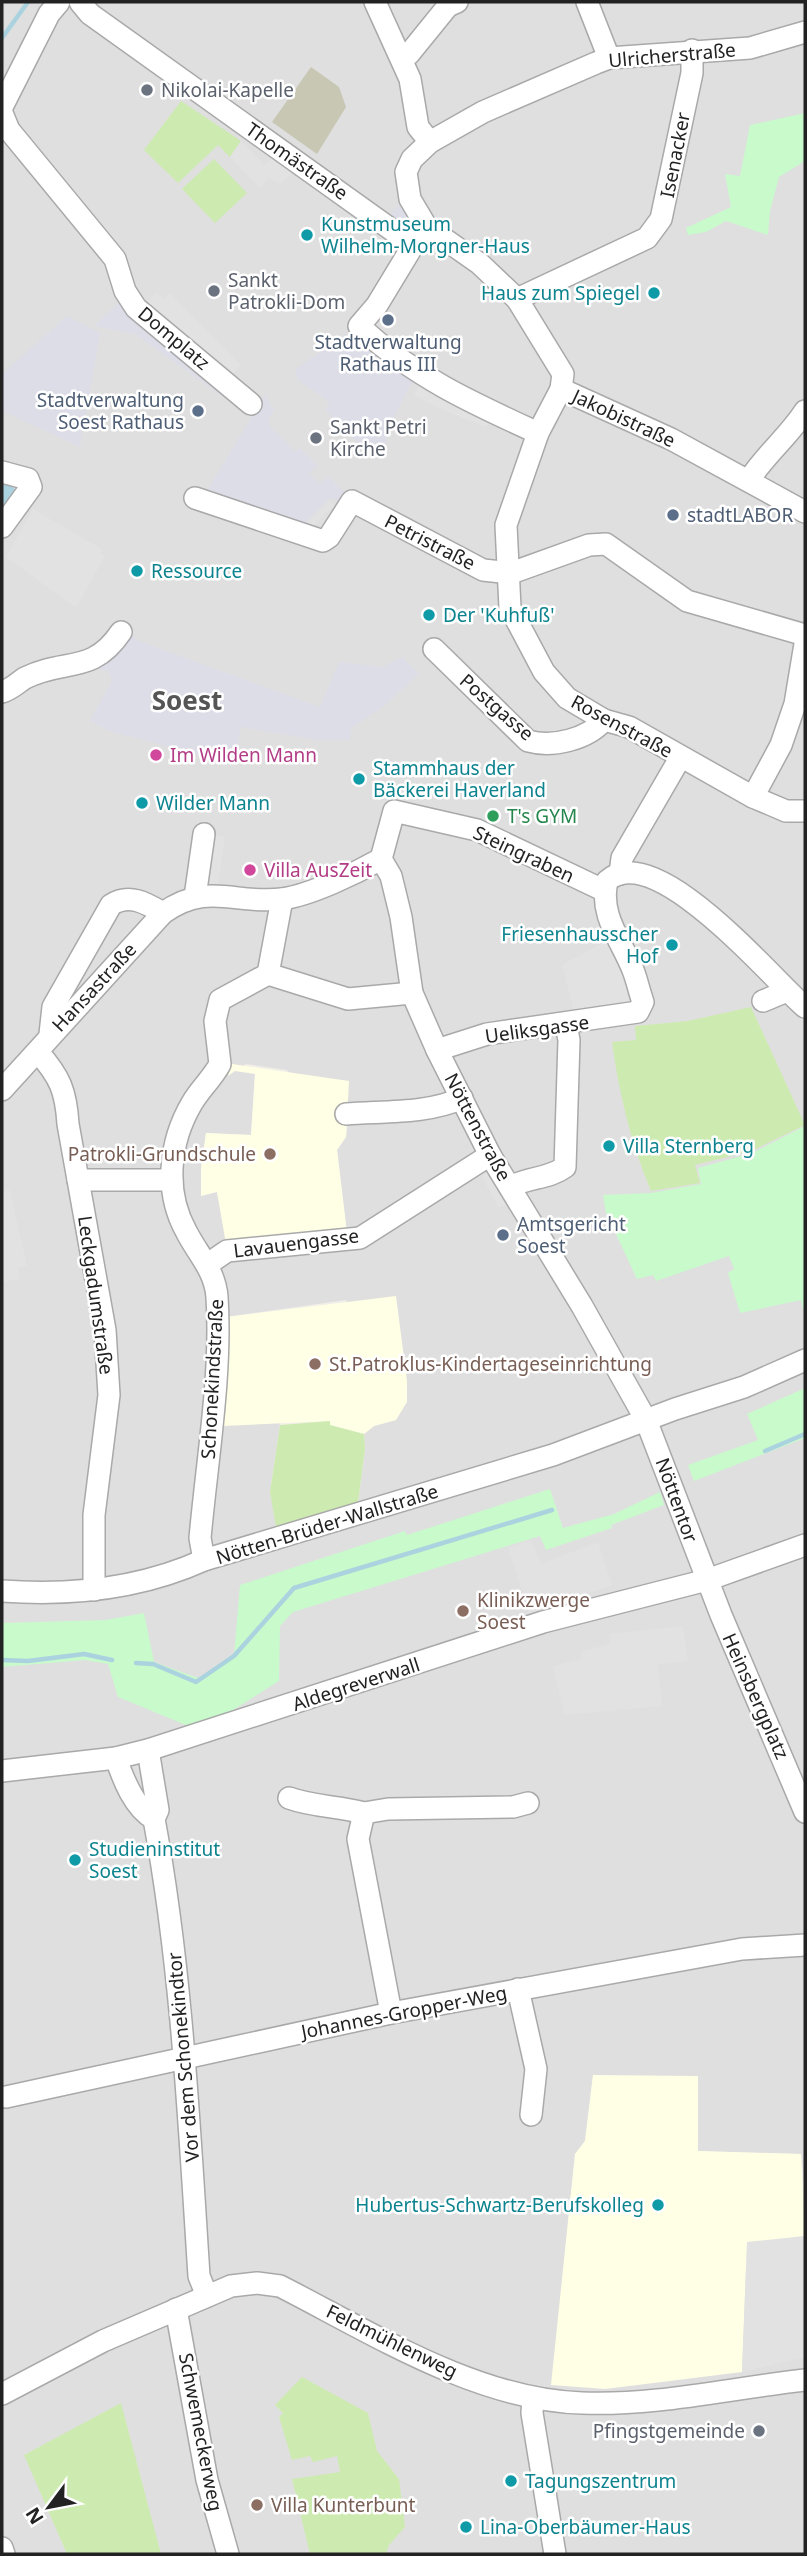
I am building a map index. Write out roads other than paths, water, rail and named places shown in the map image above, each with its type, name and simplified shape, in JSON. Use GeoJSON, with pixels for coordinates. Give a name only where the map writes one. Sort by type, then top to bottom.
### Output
{"type":"FeatureCollection","features":[{"type":"Feature","properties":{"kind":"street"},"geometry":{"type":"LineString","coordinates":[[2,107],[49,14],[59,2]]}},
{"type":"Feature","properties":{"kind":"street","name":"Thomästraße"},"geometry":{"type":"LineString","coordinates":[[80,2],[90,14],[413,245]]}},
{"type":"Feature","properties":{"kind":"street"},"geometry":{"type":"LineString","coordinates":[[375,2],[410,79],[418,127],[430,142],[412,159],[406,172],[410,199],[426,226],[404,264],[359,327],[416,372],[460,398],[538,433]]}},
{"type":"Feature","properties":{"kind":"street"},"geometry":{"type":"LineString","coordinates":[[402,58],[409,54],[448,6],[457,2]]}},
{"type":"Feature","properties":{"kind":"street"},"geometry":{"type":"LineString","coordinates":[[587,2],[609,58]]}},
{"type":"Feature","properties":{"kind":"street","name":"Ulricherstraße"},"geometry":{"type":"LineString","coordinates":[[430,142],[483,112],[609,58],[692,50],[750,48],[805,32]]}},
{"type":"Feature","properties":{"kind":"street","name":"Isenacker"},"geometry":{"type":"LineString","coordinates":[[517,299],[647,238],[661,219],[692,73],[692,50]]}},
{"type":"Feature","properties":{"kind":"street","name":"Domplatz"},"geometry":{"type":"LineString","coordinates":[[4,128],[115,259],[125,291],[136,308],[251,404]]}},
{"type":"Feature","properties":{"kind":"street","name":"Jakobistraße"},"geometry":{"type":"LineString","coordinates":[[426,226],[480,264],[517,299],[563,374],[561,389],[718,464],[805,512]]}},
{"type":"Feature","properties":{"kind":"street","name":"Rosenstraße"},"geometry":{"type":"LineString","coordinates":[[561,389],[538,433],[506,525],[511,573],[510,608],[544,672],[567,698],[604,720],[629,727],[752,797],[786,811],[805,811]]}},
{"type":"Feature","properties":{"kind":"street"},"geometry":{"type":"LineString","coordinates":[[749,480],[757,468],[799,433],[805,411]]}},
{"type":"Feature","properties":{"kind":"street"},"geometry":{"type":"LineString","coordinates":[[2,472],[29,479],[31,487],[2,527]]}},
{"type":"Feature","properties":{"kind":"street","name":"Petristraße"},"geometry":{"type":"LineString","coordinates":[[195,498],[323,541],[329,537],[352,501],[474,568],[511,573]]}},
{"type":"Feature","properties":{"kind":"street"},"geometry":{"type":"LineString","coordinates":[[511,573],[589,545],[606,544],[687,601],[805,635]]}},
{"type":"Feature","properties":{"kind":"street"},"geometry":{"type":"LineString","coordinates":[[2,692],[25,678],[86,662],[107,652],[121,632]]}},
{"type":"Feature","properties":{"kind":"street"},"geometry":{"type":"LineString","coordinates":[[752,797],[781,745],[792,714],[805,644]]}},
{"type":"Feature","properties":{"kind":"street","name":"Postgasse"},"geometry":{"type":"LineString","coordinates":[[433,649],[528,741],[543,745],[566,741],[596,730],[604,720]]}},
{"type":"Feature","properties":{"kind":"street"},"geometry":{"type":"LineString","coordinates":[[620,874],[622,858],[680,758]]}},
{"type":"Feature","properties":{"kind":"street","name":"Steingraben"},"geometry":{"type":"LineString","coordinates":[[381,859],[394,811],[477,830],[605,891]]}},
{"type":"Feature","properties":{"kind":"street"},"geometry":{"type":"LineString","coordinates":[[204,834],[203,896],[282,899],[355,874],[381,859]]}},
{"type":"Feature","properties":{"kind":"street","name":"Nöttenstraße"},"geometry":{"type":"LineString","coordinates":[[381,859],[391,876],[398,904],[412,993],[437,1050],[490,1155],[646,1420]]}},
{"type":"Feature","properties":{"kind":"street"},"geometry":{"type":"LineString","coordinates":[[605,891],[607,881],[620,874],[647,876],[683,893],[805,1007]]}},
{"type":"Feature","properties":{"kind":"street","name":"Ueliksgasse"},"geometry":{"type":"LineString","coordinates":[[437,1050],[486,1034],[566,1025],[638,1012],[642,1002],[632,969],[612,930],[605,891]]}},
{"type":"Feature","properties":{"kind":"street","name":"Hansastraße"},"geometry":{"type":"LineString","coordinates":[[2,1090],[163,913],[180,900],[203,896]]}},
{"type":"Feature","properties":{"kind":"street"},"geometry":{"type":"LineString","coordinates":[[44,1043],[52,1007],[111,905],[126,898],[149,904],[163,913]]}},
{"type":"Feature","properties":{"kind":"street"},"geometry":{"type":"LineString","coordinates":[[282,899],[268,974],[348,999],[412,993]]}},
{"type":"Feature","properties":{"kind":"street","name":"Schonekindstraße"},"geometry":{"type":"LineString","coordinates":[[204,1560],[200,1538],[219,1324],[216,1283],[208,1264],[185,1231],[170,1171],[192,1103],[220,1065],[215,1021],[220,1000],[268,974]]}},
{"type":"Feature","properties":{"kind":"street"},"geometry":{"type":"LineString","coordinates":[[763,1001],[787,992]]}},
{"type":"Feature","properties":{"kind":"street"},"geometry":{"type":"LineString","coordinates":[[510,1187],[524,1179],[556,1174],[565,1167],[569,1078],[566,1025]]}},
{"type":"Feature","properties":{"kind":"street","name":"Leckgadumstraße"},"geometry":{"type":"LineString","coordinates":[[44,1043],[52,1068],[67,1094],[78,1180],[105,1330],[109,1395],[94,1515],[94,1590]]}},
{"type":"Feature","properties":{"kind":"street"},"geometry":{"type":"LineString","coordinates":[[346,1114],[410,1110],[452,1103],[462,1098]]}},
{"type":"Feature","properties":{"kind":"street","name":"Lavauengasse"},"geometry":{"type":"LineString","coordinates":[[208,1264],[227,1251],[360,1238],[490,1155]]}},
{"type":"Feature","properties":{"kind":"street"},"geometry":{"type":"LineString","coordinates":[[78,1180],[171,1180]]}},
{"type":"Feature","properties":{"kind":"street","name":"Nötten-Brüder-Wallstraße"},"geometry":{"type":"LineString","coordinates":[[2,1591],[94,1590],[173,1574],[204,1560],[553,1455],[744,1387],[805,1360]]}},
{"type":"Feature","properties":{"kind":"street","name":"Nöttentor"},"geometry":{"type":"LineString","coordinates":[[646,1420],[707,1580]]}},
{"type":"Feature","properties":{"kind":"street","name":"Aldegreverwall"},"geometry":{"type":"LineString","coordinates":[[2,1771],[116,1758],[148,1750],[543,1622],[707,1580],[805,1545]]}},
{"type":"Feature","properties":{"kind":"street","name":"Heinsbergplatz"},"geometry":{"type":"LineString","coordinates":[[707,1580],[805,1812]]}},
{"type":"Feature","properties":{"kind":"street","name":"Vor dem Schonekindtor"},"geometry":{"type":"LineString","coordinates":[[148,1750],[158,1810],[154,1819],[170,1904],[185,2056],[199,2276],[207,2296]]}},
{"type":"Feature","properties":{"kind":"street"},"geometry":{"type":"LineString","coordinates":[[116,1758],[123,1778],[144,1814],[154,1819]]}},
{"type":"Feature","properties":{"kind":"street"},"geometry":{"type":"LineString","coordinates":[[289,1798],[307,1805],[338,1806],[364,1813],[388,1809],[513,1807],[528,1803]]}},
{"type":"Feature","properties":{"kind":"street"},"geometry":{"type":"LineString","coordinates":[[364,1813],[358,1839],[391,2013]]}},
{"type":"Feature","properties":{"kind":"street","name":"Johannes-Gropper-Weg"},"geometry":{"type":"LineString","coordinates":[[6,2097],[391,2013],[742,1949],[805,1945]]}},
{"type":"Feature","properties":{"kind":"street"},"geometry":{"type":"LineString","coordinates":[[518,1989],[536,2070],[531,2115]]}},
{"type":"Feature","properties":{"kind":"street","name":"Feldmühlenweg"},"geometry":{"type":"LineString","coordinates":[[2,2394],[103,2341],[176,2309],[231,2287],[257,2283],[280,2286],[481,2384],[533,2398],[623,2403],[805,2380]]}},
{"type":"Feature","properties":{"kind":"street","name":"Schwemeckerweg"},"geometry":{"type":"LineString","coordinates":[[176,2309],[207,2480],[228,2554]]}},
{"type":"Feature","properties":{"kind":"street"},"geometry":{"type":"LineString","coordinates":[[533,2398],[532,2413],[555,2554]]}},
{"type":"Feature","properties":{"kind":"street"},"geometry":{"type":"LineString","coordinates":[[2,2547],[5,2554]]}},
{"type":"Feature","properties":{"kind":"water"},"geometry":{"type":"Polygon","coordinates":[[[2,477],[20,494],[2,520],[2,477]]]}},
{"type":"Feature","properties":{"kind":"waterway"},"geometry":{"type":"LineString","coordinates":[[2,38],[28,2]]}},
{"type":"Feature","properties":{"kind":"waterway"},"geometry":{"type":"LineString","coordinates":[[765,1451],[805,1434]]}},
{"type":"Feature","properties":{"kind":"waterway"},"geometry":{"type":"LineString","coordinates":[[136,1663],[153,1664],[196,1682],[234,1656],[294,1588],[552,1510]]}},
{"type":"Feature","properties":{"kind":"waterway"},"geometry":{"type":"LineString","coordinates":[[2,1660],[28,1661],[84,1654],[112,1660]]}},
{"type":"Feature","properties":{"kind":"place","name":"Nikolai-Kapelle"},"geometry":{"type":"Point","coordinates":[147,90]}},
{"type":"Feature","properties":{"kind":"place","name":"Kunstmuseum Wilhelm-Morgner-Haus"},"geometry":{"type":"Point","coordinates":[307,235]}},
{"type":"Feature","properties":{"kind":"place","name":"Sankt Patrokli-Dom"},"geometry":{"type":"Point","coordinates":[214,291]}},
{"type":"Feature","properties":{"kind":"place","name":"Haus zum Spiegel"},"geometry":{"type":"Point","coordinates":[654,293]}},
{"type":"Feature","properties":{"kind":"place","name":"Stadtverwaltung Rathaus III"},"geometry":{"type":"Point","coordinates":[388,320]}},
{"type":"Feature","properties":{"kind":"place","name":"Stadtverwaltung Soest Rathaus"},"geometry":{"type":"Point","coordinates":[198,411]}},
{"type":"Feature","properties":{"kind":"place","name":"Sankt Petri Kirche"},"geometry":{"type":"Point","coordinates":[316,438]}},
{"type":"Feature","properties":{"kind":"place","name":"stadtLABOR"},"geometry":{"type":"Point","coordinates":[673,515]}},
{"type":"Feature","properties":{"kind":"place","name":"Ressource"},"geometry":{"type":"Point","coordinates":[137,571]}},
{"type":"Feature","properties":{"kind":"place","name":"Der 'Kuhfuß'"},"geometry":{"type":"Point","coordinates":[429,615]}},
{"type":"Feature","properties":{"kind":"place","name":"Im Wilden Mann"},"geometry":{"type":"Point","coordinates":[156,755]}},
{"type":"Feature","properties":{"kind":"place","name":"Stammhaus der Bäckerei Haverland"},"geometry":{"type":"Point","coordinates":[359,779]}},
{"type":"Feature","properties":{"kind":"place","name":"Wilder Mann"},"geometry":{"type":"Point","coordinates":[142,803]}},
{"type":"Feature","properties":{"kind":"place","name":"T's GYM"},"geometry":{"type":"Point","coordinates":[493,816]}},
{"type":"Feature","properties":{"kind":"place","name":"Villa AusZeit"},"geometry":{"type":"Point","coordinates":[250,870]}},
{"type":"Feature","properties":{"kind":"place","name":"Friesenhausscher Hof"},"geometry":{"type":"Point","coordinates":[672,945]}},
{"type":"Feature","properties":{"kind":"place","name":"Villa Sternberg"},"geometry":{"type":"Point","coordinates":[609,1146]}},
{"type":"Feature","properties":{"kind":"place","name":"Patrokli-Grundschule"},"geometry":{"type":"Point","coordinates":[270,1154]}},
{"type":"Feature","properties":{"kind":"place","name":"Amtsgericht Soest"},"geometry":{"type":"Point","coordinates":[503,1235]}},
{"type":"Feature","properties":{"kind":"place","name":"St.Patroklus-Kindertageseinrichtung"},"geometry":{"type":"Point","coordinates":[315,1364]}},
{"type":"Feature","properties":{"kind":"place","name":"Klinikzwerge Soest"},"geometry":{"type":"Point","coordinates":[463,1611]}},
{"type":"Feature","properties":{"kind":"place","name":"Studieninstitut Soest"},"geometry":{"type":"Point","coordinates":[75,1860]}},
{"type":"Feature","properties":{"kind":"place","name":"Hubertus-Schwartz-Berufskolleg"},"geometry":{"type":"Point","coordinates":[658,2205]}},
{"type":"Feature","properties":{"kind":"place","name":"Pfingstgemeinde"},"geometry":{"type":"Point","coordinates":[759,2431]}},
{"type":"Feature","properties":{"kind":"place","name":"Tagungszentrum"},"geometry":{"type":"Point","coordinates":[511,2481]}},
{"type":"Feature","properties":{"kind":"place","name":"Villa Kunterbunt"},"geometry":{"type":"Point","coordinates":[257,2505]}},
{"type":"Feature","properties":{"kind":"place","name":"Lina-Oberbäumer-Haus"},"geometry":{"type":"Point","coordinates":[466,2527]}},
{"type":"Feature","properties":{"kind":"district","name":"Soest"},"geometry":{"type":"Point","coordinates":[187,700]}}]}
